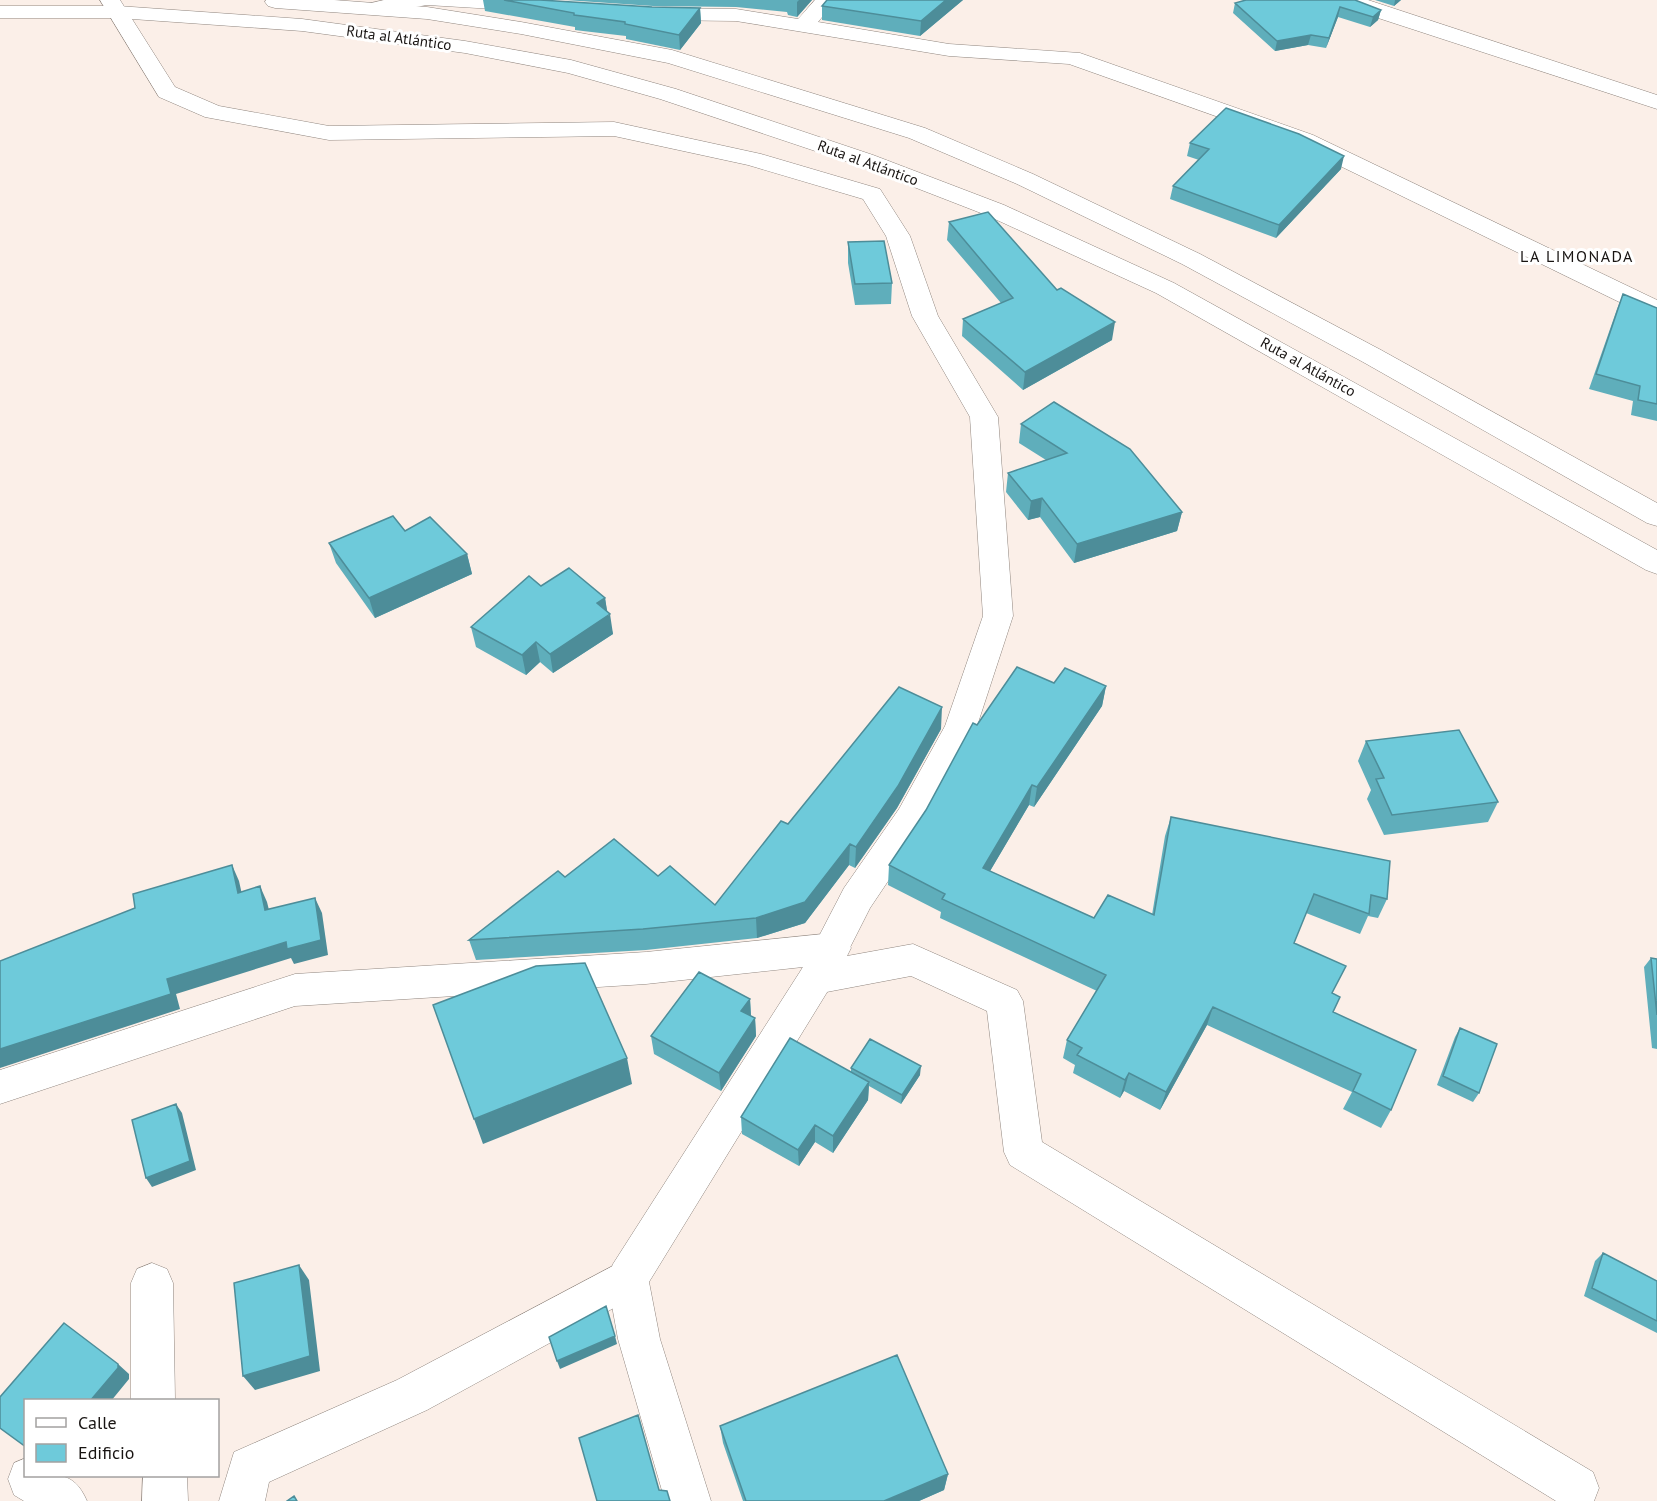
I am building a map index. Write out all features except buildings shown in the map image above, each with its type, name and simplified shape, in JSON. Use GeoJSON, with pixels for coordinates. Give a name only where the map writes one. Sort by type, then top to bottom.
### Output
{"type":"FeatureCollection","features":[{"type":"Feature","properties":{"kind":"main road","name":"Ruta al Atlántico"},"geometry":{"type":"LineString","coordinates":[[252,0],[427,13],[521,28],[672,57],[917,133],[1025,179],[1191,259],[1372,356],[1657,516]]}},
{"type":"Feature","properties":{"kind":"main road"},"geometry":{"type":"LineString","coordinates":[[374,8],[421,0]]}},
{"type":"Feature","properties":{"kind":"main road"},"geometry":{"type":"LineString","coordinates":[[432,0],[553,7]]}},
{"type":"Feature","properties":{"kind":"main road"},"geometry":{"type":"LineString","coordinates":[[802,27],[826,0]]}},
{"type":"Feature","properties":{"kind":"main road"},"geometry":{"type":"LineString","coordinates":[[1351,0],[1376,11],[1657,102]]}},
{"type":"Feature","properties":{"kind":"main road","name":"Ruta al Atlántico"},"geometry":{"type":"LineString","coordinates":[[0,12],[114,6],[302,26],[465,47],[571,67],[668,94],[865,160],[995,210],[1165,288],[1657,563]]}},
{"type":"Feature","properties":{"kind":"main road"},"geometry":{"type":"LineString","coordinates":[[114,6],[167,92],[213,112],[329,133],[614,129],[753,159],[872,194],[898,236],[925,316],[984,417],[998,616],[961,726],[911,819],[857,898],[824,963],[735,1110],[628,1278],[412,1395],[250,1468],[242,1501]]}},
{"type":"Feature","properties":{"kind":"main road"},"geometry":{"type":"LineString","coordinates":[[631,13],[736,15],[949,50],[1072,58],[1305,140],[1657,310]]}},
{"type":"Feature","properties":{"kind":"main road"},"geometry":{"type":"LineString","coordinates":[[0,1087],[295,990],[646,968],[913,960],[1004,1001],[1024,1152],[1577,1488]]}},
{"type":"Feature","properties":{"kind":"main road"},"geometry":{"type":"LineString","coordinates":[[628,1278],[639,1339],[687,1501]]}},
{"type":"Feature","properties":{"kind":"main road"},"geometry":{"type":"LineString","coordinates":[[152,1283],[153,1399]]}},
{"type":"Feature","properties":{"kind":"main road"},"geometry":{"type":"LineString","coordinates":[[165,1477],[165,1501]]}},
{"type":"Feature","properties":{"kind":"district","name":"LA LIMONADA"},"geometry":{"type":"Point","coordinates":[1577,256]}}]}
